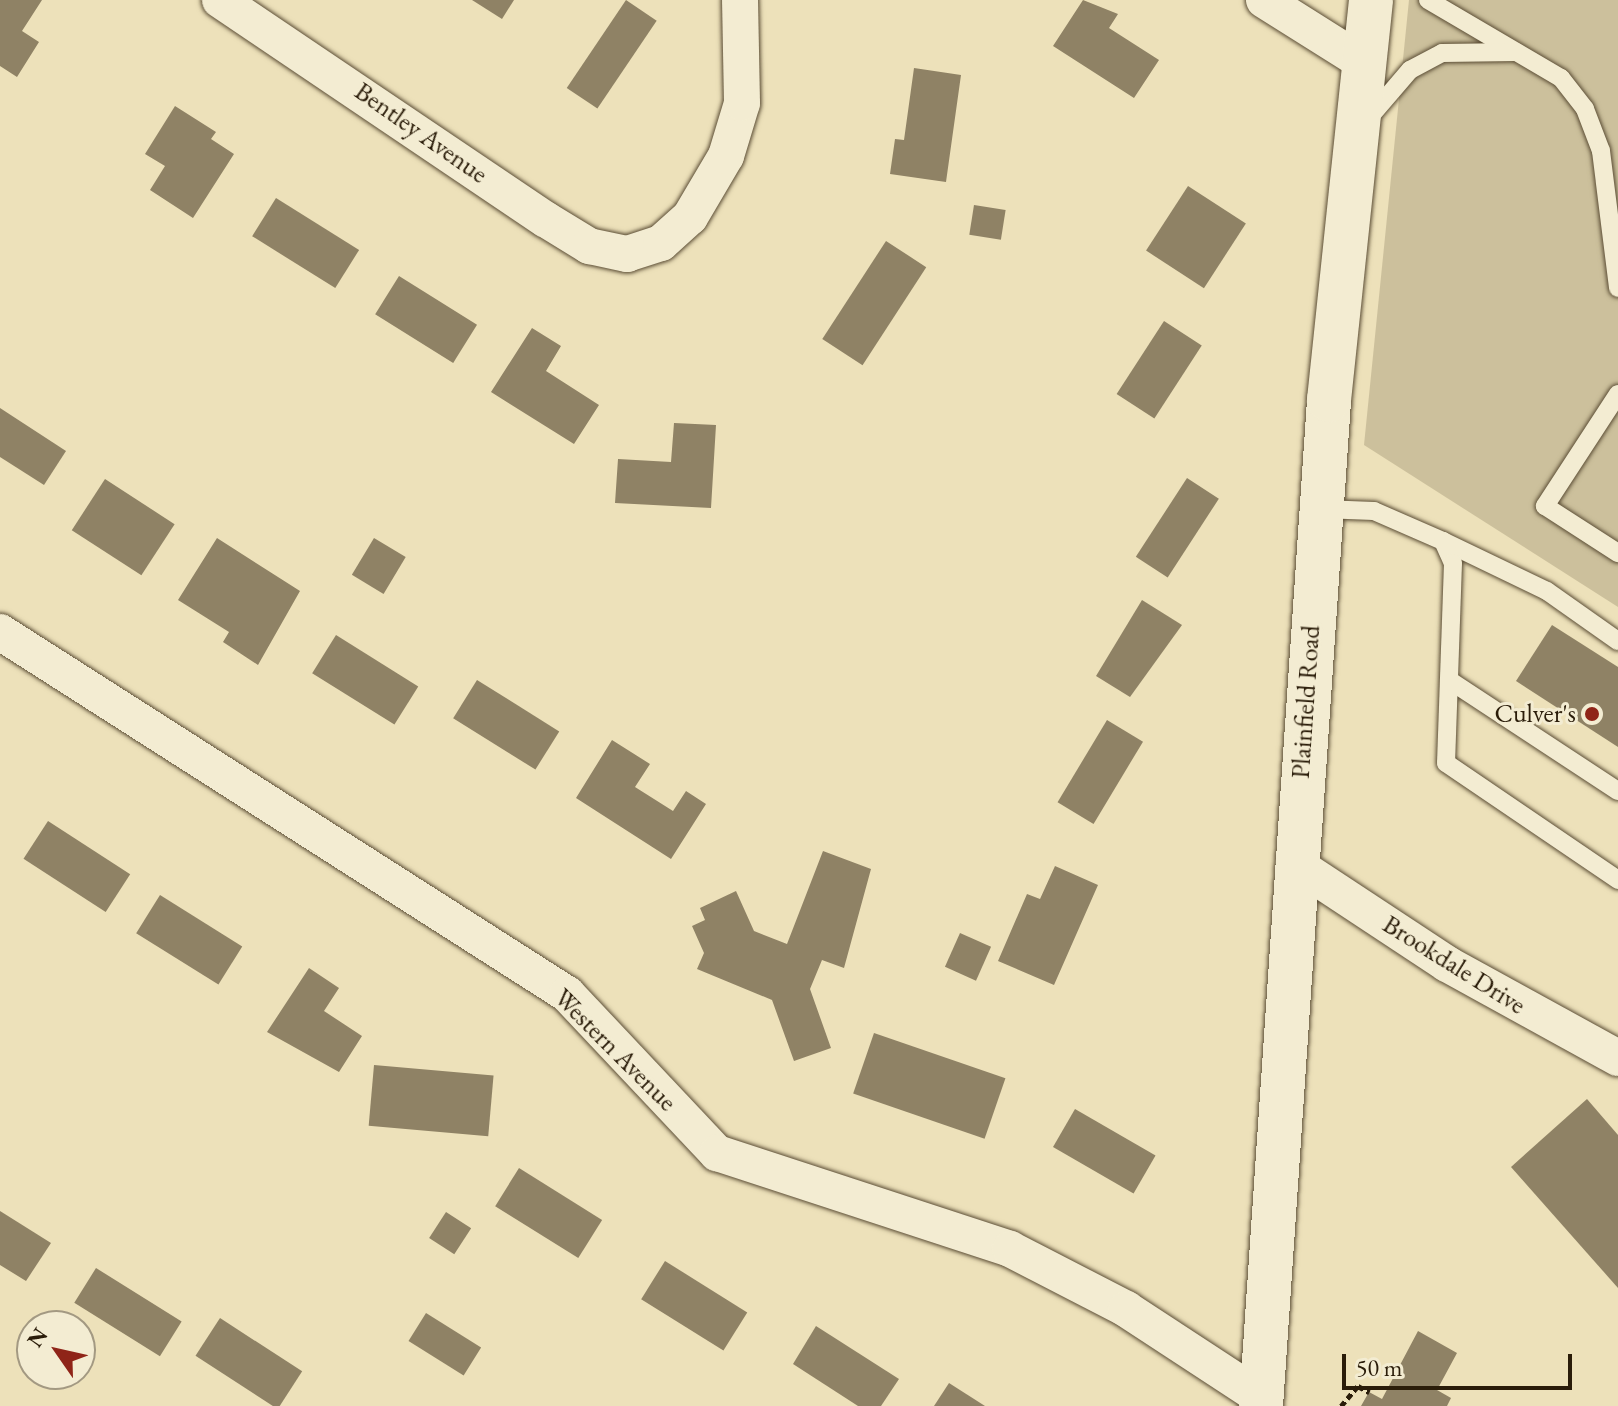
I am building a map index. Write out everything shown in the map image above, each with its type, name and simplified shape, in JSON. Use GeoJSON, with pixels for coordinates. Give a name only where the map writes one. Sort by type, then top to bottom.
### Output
{"type":"FeatureCollection","features":[{"type":"Feature","properties":{"kind":"main road","name":"Plainfield Road"},"geometry":{"type":"LineString","coordinates":[[1261,1402],[1294,863],[1321,509],[1371,0]]}},
{"type":"Feature","properties":{"kind":"street","name":"Bentley Avenue"},"geometry":{"type":"LineString","coordinates":[[220,0],[545,219],[589,246],[627,254],[661,243],[690,217],[726,156],[742,103],[740,0]]}},
{"type":"Feature","properties":{"kind":"street"},"geometry":{"type":"LineString","coordinates":[[1264,0],[1364,63]]}},
{"type":"Feature","properties":{"kind":"street","name":"Western Avenue"},"geometry":{"type":"LineString","coordinates":[[0,632],[567,994],[717,1153],[1010,1249],[1113,1301],[1261,1402]]}},
{"type":"Feature","properties":{"kind":"street","name":"Brookdale Drive"},"geometry":{"type":"LineString","coordinates":[[1294,863],[1447,964],[1618,1058]]}},
{"type":"Feature","properties":{"kind":"lane"},"geometry":{"type":"LineString","coordinates":[[1428,0],[1522,52],[1561,78],[1585,109],[1601,151],[1618,288]]}},
{"type":"Feature","properties":{"kind":"lane"},"geometry":{"type":"LineString","coordinates":[[1356,133],[1410,70],[1442,53],[1522,52]]}},
{"type":"Feature","properties":{"kind":"lane"},"geometry":{"type":"LineString","coordinates":[[1618,394],[1545,506],[1618,553]]}},
{"type":"Feature","properties":{"kind":"lane"},"geometry":{"type":"LineString","coordinates":[[1321,509],[1374,511],[1443,541],[1547,591],[1618,641]]}},
{"type":"Feature","properties":{"kind":"lane"},"geometry":{"type":"LineString","coordinates":[[1443,541],[1453,563],[1446,763],[1618,880]]}},
{"type":"Feature","properties":{"kind":"lane"},"geometry":{"type":"LineString","coordinates":[[1449,680],[1618,791]]}},
{"type":"Feature","properties":{"kind":"path"},"geometry":{"type":"LineString","coordinates":[[1341,1406],[1358,1386],[1369,1392]]}},
{"type":"Feature","properties":{"kind":"shaded area"},"geometry":{"type":"Polygon","coordinates":[[[1409,0],[1618,0],[1618,607],[1364,445],[1409,0]]]}},
{"type":"Feature","properties":{"kind":"building"},"geometry":{"type":"Polygon","coordinates":[[[0,0],[42,0],[22,31],[39,42],[17,77],[0,66],[0,0]]]}},
{"type":"Feature","properties":{"kind":"building"},"geometry":{"type":"Polygon","coordinates":[[[472,0],[514,0],[502,19],[472,0]]]}},
{"type":"Feature","properties":{"kind":"building"},"geometry":{"type":"Polygon","coordinates":[[[626,0],[657,21],[597,109],[567,88],[626,0]]]}},
{"type":"Feature","properties":{"kind":"building"},"geometry":{"type":"Polygon","coordinates":[[[1083,0],[1118,14],[1109,28],[1159,60],[1134,98],[1053,46],[1083,0]]]}},
{"type":"Feature","properties":{"kind":"building"},"geometry":{"type":"Polygon","coordinates":[[[914,68],[961,75],[946,182],[890,174],[895,139],[904,140],[914,68]]]}},
{"type":"Feature","properties":{"kind":"building"},"geometry":{"type":"Polygon","coordinates":[[[175,106],[216,132],[211,139],[234,154],[193,218],[150,190],[165,166],[145,154],[175,106]]]}},
{"type":"Feature","properties":{"kind":"building"},"geometry":{"type":"Polygon","coordinates":[[[1188,186],[1246,224],[1204,288],[1146,251],[1188,186]]]}},
{"type":"Feature","properties":{"kind":"building"},"geometry":{"type":"Polygon","coordinates":[[[276,198],[359,250],[335,288],[252,236],[276,198]]]}},
{"type":"Feature","properties":{"kind":"building"},"geometry":{"type":"Polygon","coordinates":[[[974,205],[1006,210],[1001,240],[969,235],[974,205]]]}},
{"type":"Feature","properties":{"kind":"building"},"geometry":{"type":"Polygon","coordinates":[[[886,241],[926,267],[863,365],[822,339],[886,241]]]}},
{"type":"Feature","properties":{"kind":"building"},"geometry":{"type":"Polygon","coordinates":[[[399,276],[477,325],[453,363],[375,314],[399,276]]]}},
{"type":"Feature","properties":{"kind":"building"},"geometry":{"type":"Polygon","coordinates":[[[1164,321],[1202,346],[1154,418],[1117,394],[1164,321]]]}},
{"type":"Feature","properties":{"kind":"building"},"geometry":{"type":"Polygon","coordinates":[[[532,328],[561,346],[546,371],[599,405],[574,444],[491,392],[532,328]]]}},
{"type":"Feature","properties":{"kind":"building"},"geometry":{"type":"Polygon","coordinates":[[[0,408],[66,451],[44,485],[0,457],[0,408]]]}},
{"type":"Feature","properties":{"kind":"building"},"geometry":{"type":"Polygon","coordinates":[[[674,423],[716,425],[711,508],[615,503],[618,459],[671,462],[674,423]]]}},
{"type":"Feature","properties":{"kind":"building"},"geometry":{"type":"Polygon","coordinates":[[[1187,478],[1219,499],[1168,578],[1136,557],[1187,478]]]}},
{"type":"Feature","properties":{"kind":"building"},"geometry":{"type":"Polygon","coordinates":[[[105,479],[175,524],[141,575],[72,530],[105,479]]]}},
{"type":"Feature","properties":{"kind":"building"},"geometry":{"type":"Polygon","coordinates":[[[217,538],[300,591],[258,665],[223,642],[229,632],[178,600],[217,538]]]}},
{"type":"Feature","properties":{"kind":"building"},"geometry":{"type":"Polygon","coordinates":[[[374,538],[406,557],[384,594],[352,575],[374,538]]]}},
{"type":"Feature","properties":{"kind":"building"},"geometry":{"type":"Polygon","coordinates":[[[1142,600],[1182,625],[1130,697],[1096,676],[1142,600]]]}},
{"type":"Feature","properties":{"kind":"building","name":"Culver's"},"geometry":{"type":"Polygon","coordinates":[[[1552,625],[1618,667],[1618,747],[1516,681],[1552,625]]]}},
{"type":"Feature","properties":{"kind":"building"},"geometry":{"type":"Polygon","coordinates":[[[336,635],[418,686],[394,725],[312,673],[336,635]]]}},
{"type":"Feature","properties":{"kind":"building"},"geometry":{"type":"Polygon","coordinates":[[[477,680],[559,731],[535,770],[453,718],[477,680]]]}},
{"type":"Feature","properties":{"kind":"building"},"geometry":{"type":"Polygon","coordinates":[[[1107,720],[1143,742],[1094,824],[1058,802],[1107,720]]]}},
{"type":"Feature","properties":{"kind":"building"},"geometry":{"type":"Polygon","coordinates":[[[612,740],[650,764],[635,787],[673,811],[686,791],[706,804],[671,859],[576,798],[612,740]]]}},
{"type":"Feature","properties":{"kind":"building"},"geometry":{"type":"Polygon","coordinates":[[[48,821],[130,874],[106,912],[23,859],[48,821]]]}},
{"type":"Feature","properties":{"kind":"building"},"geometry":{"type":"Polygon","coordinates":[[[823,851],[871,869],[844,968],[822,960],[810,989],[831,1048],[794,1061],[772,1000],[697,969],[704,953],[692,926],[705,920],[700,908],[736,891],[754,931],[787,944],[823,851]]]}},
{"type":"Feature","properties":{"kind":"building"},"geometry":{"type":"Polygon","coordinates":[[[1055,866],[1098,885],[1054,985],[998,961],[1027,894],[1040,899],[1055,866]]]}},
{"type":"Feature","properties":{"kind":"building"},"geometry":{"type":"Polygon","coordinates":[[[160,895],[242,946],[218,985],[136,933],[160,895]]]}},
{"type":"Feature","properties":{"kind":"building"},"geometry":{"type":"Polygon","coordinates":[[[960,933],[991,947],[976,981],[945,967],[960,933]]]}},
{"type":"Feature","properties":{"kind":"building"},"geometry":{"type":"Polygon","coordinates":[[[309,968],[339,988],[324,1011],[362,1036],[339,1072],[267,1032],[309,968]]]}},
{"type":"Feature","properties":{"kind":"building"},"geometry":{"type":"Polygon","coordinates":[[[874,1033],[1005,1078],[985,1139],[853,1094],[874,1033]]]}},
{"type":"Feature","properties":{"kind":"building"},"geometry":{"type":"Polygon","coordinates":[[[374,1065],[494,1075],[488,1136],[369,1126],[374,1065]]]}},
{"type":"Feature","properties":{"kind":"building"},"geometry":{"type":"Polygon","coordinates":[[[1587,1099],[1618,1135],[1618,1288],[1511,1167],[1587,1099]]]}},
{"type":"Feature","properties":{"kind":"building"},"geometry":{"type":"Polygon","coordinates":[[[1075,1109],[1156,1156],[1134,1194],[1053,1147],[1075,1109]]]}},
{"type":"Feature","properties":{"kind":"building"},"geometry":{"type":"Polygon","coordinates":[[[519,1168],[602,1220],[578,1258],[495,1206],[519,1168]]]}},
{"type":"Feature","properties":{"kind":"building"},"geometry":{"type":"Polygon","coordinates":[[[0,1211],[51,1243],[26,1281],[0,1265],[0,1211]]]}},
{"type":"Feature","properties":{"kind":"building"},"geometry":{"type":"Polygon","coordinates":[[[446,1212],[471,1228],[454,1254],[429,1238],[446,1212]]]}},
{"type":"Feature","properties":{"kind":"building"},"geometry":{"type":"Polygon","coordinates":[[[665,1261],[747,1312],[723,1351],[641,1299],[665,1261]]]}},
{"type":"Feature","properties":{"kind":"building"},"geometry":{"type":"Polygon","coordinates":[[[96,1268],[182,1322],[160,1356],[96,1316],[96,1310],[86,1310],[74,1303],[96,1268]]]}},
{"type":"Feature","properties":{"kind":"building"},"geometry":{"type":"Polygon","coordinates":[[[426,1313],[481,1347],[464,1375],[409,1341],[426,1313]]]}},
{"type":"Feature","properties":{"kind":"building"},"geometry":{"type":"Polygon","coordinates":[[[220,1318],[302,1371],[280,1406],[273,1406],[195,1356],[220,1318]]]}},
{"type":"Feature","properties":{"kind":"building"},"geometry":{"type":"Polygon","coordinates":[[[816,1326],[899,1379],[881,1406],[858,1406],[793,1364],[816,1326]]]}},
{"type":"Feature","properties":{"kind":"building"},"geometry":{"type":"Polygon","coordinates":[[[1418,1331],[1457,1353],[1437,1390],[1451,1398],[1447,1406],[1361,1406],[1369,1392],[1382,1399],[1418,1331]]]}},
{"type":"Feature","properties":{"kind":"building"},"geometry":{"type":"Polygon","coordinates":[[[949,1383],[985,1406],[934,1406],[949,1383]]]}},
{"type":"Feature","properties":{"kind":"place","name":"Culver's"},"geometry":{"type":"Point","coordinates":[1592,714]}}]}
